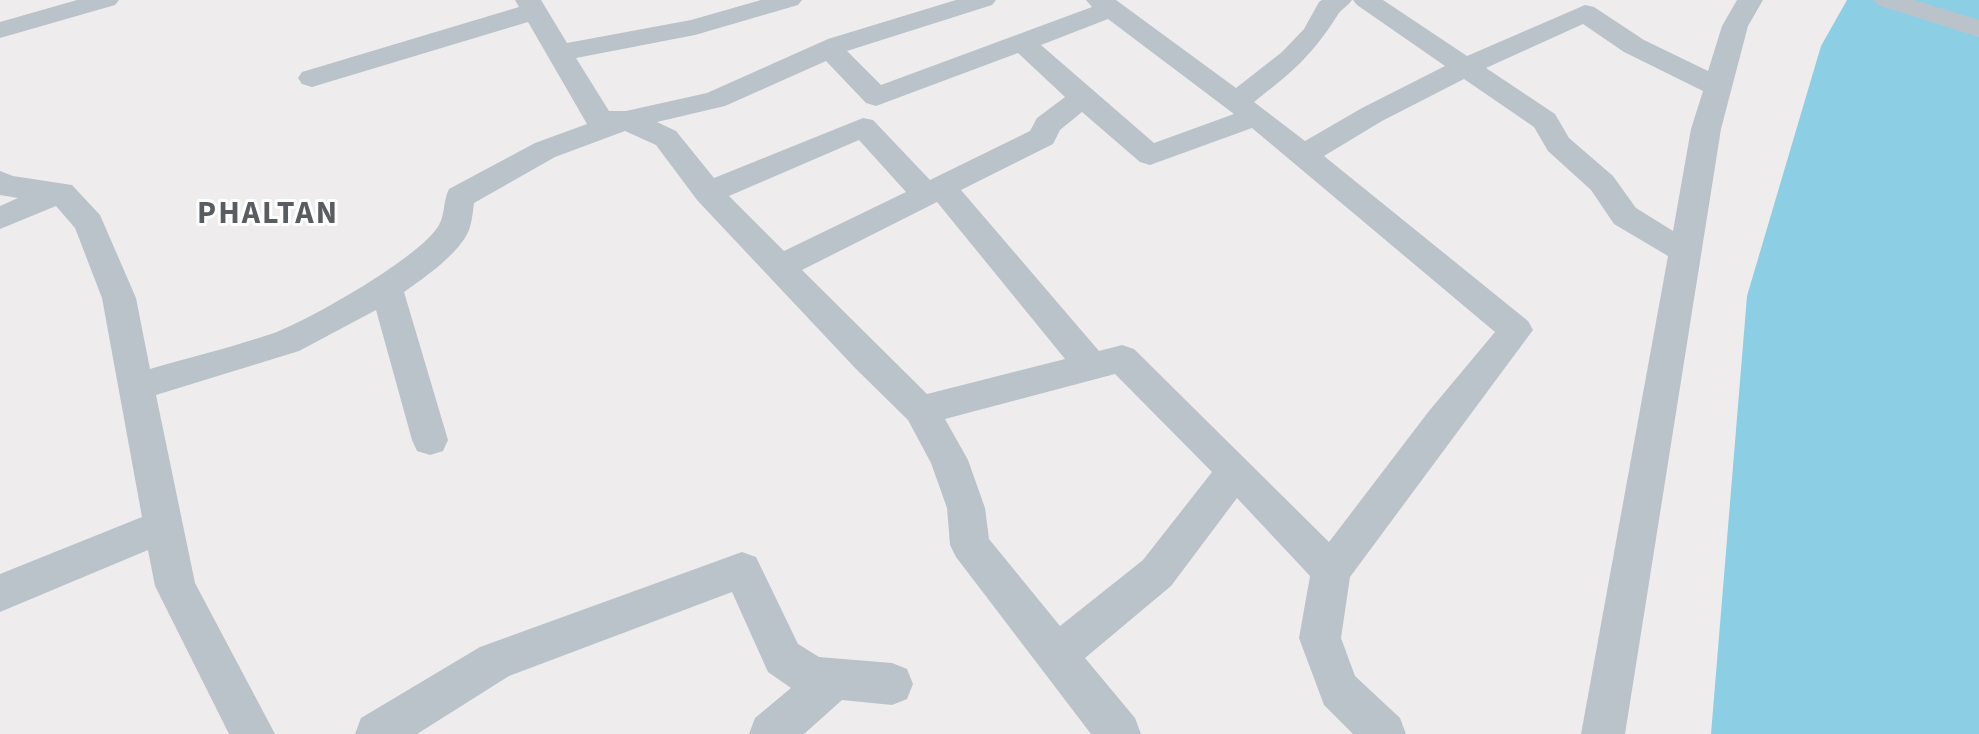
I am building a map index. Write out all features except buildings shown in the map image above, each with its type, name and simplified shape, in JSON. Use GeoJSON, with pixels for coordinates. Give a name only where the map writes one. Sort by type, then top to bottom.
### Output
{"type":"FeatureCollection","features":[{"type":"Feature","properties":{"kind":"street"},"geometry":{"type":"LineString","coordinates":[[0,30],[106,0]]}},
{"type":"Feature","properties":{"kind":"street"},"geometry":{"type":"LineString","coordinates":[[559,53],[695,27],[789,0]]}},
{"type":"Feature","properties":{"kind":"street"},"geometry":{"type":"LineString","coordinates":[[1023,42],[1150,155],[1245,109],[1315,32],[1328,8],[1339,0]]}},
{"type":"Feature","properties":{"kind":"street"},"geometry":{"type":"LineString","coordinates":[[1366,0],[1545,121],[1558,144],[1602,183],[1625,216],[1654,235],[1685,250]]}},
{"type":"Feature","properties":{"kind":"street"},"geometry":{"type":"LineString","coordinates":[[1603,734],[1706,129],[1735,26],[1750,0]]}},
{"type":"Feature","properties":{"kind":"street"},"geometry":{"type":"LineString","coordinates":[[1887,0],[1979,29]]}},
{"type":"Feature","properties":{"kind":"street"},"geometry":{"type":"LineString","coordinates":[[136,387],[287,342],[386,287],[419,265],[454,229],[460,197],[545,150],[626,120],[715,100],[777,75],[829,49],[976,1]]}},
{"type":"Feature","properties":{"kind":"street"},"geometry":{"type":"LineString","coordinates":[[829,49],[876,97],[1023,42],[1105,4],[1304,155],[1516,330],[1442,422],[1331,571],[1320,638],[1339,690],[1384,734]]}},
{"type":"Feature","properties":{"kind":"street"},"geometry":{"type":"LineString","coordinates":[[312,78],[532,6],[600,121],[626,120],[666,138],[708,193],[921,410],[949,460],[958,484],[966,508],[970,545],[1119,734]]}},
{"type":"Feature","properties":{"kind":"street"},"geometry":{"type":"LineString","coordinates":[[1304,155],[1358,121],[1578,6],[1634,46],[1718,87]]}},
{"type":"Feature","properties":{"kind":"street"},"geometry":{"type":"LineString","coordinates":[[780,267],[1043,137],[1047,125],[1083,98]]}},
{"type":"Feature","properties":{"kind":"street"},"geometry":{"type":"LineString","coordinates":[[708,193],[863,127],[934,190],[1092,367]]}},
{"type":"Feature","properties":{"kind":"street"},"geometry":{"type":"LineString","coordinates":[[0,181],[4,186],[61,192],[89,223],[119,298],[175,586],[253,734]]}},
{"type":"Feature","properties":{"kind":"street"},"geometry":{"type":"LineString","coordinates":[[0,218],[61,192]]}},
{"type":"Feature","properties":{"kind":"street"},"geometry":{"type":"LineString","coordinates":[[386,287],[430,440]]}},
{"type":"Feature","properties":{"kind":"street"},"geometry":{"type":"LineString","coordinates":[[921,410],[1122,359],[1331,571]]}},
{"type":"Feature","properties":{"kind":"street"},"geometry":{"type":"LineString","coordinates":[[1057,655],[1157,573],[1235,471]]}},
{"type":"Feature","properties":{"kind":"street"},"geometry":{"type":"LineString","coordinates":[[0,593],[163,526]]}},
{"type":"Feature","properties":{"kind":"street"},"geometry":{"type":"LineString","coordinates":[[377,734],[495,661],[742,570],[783,658],[811,677],[892,684]]}},
{"type":"Feature","properties":{"kind":"street"},"geometry":{"type":"LineString","coordinates":[[771,734],[834,679]]}},
{"type":"Feature","properties":{"kind":"water"},"geometry":{"type":"Polygon","coordinates":[[[1847,0],[1979,0],[1979,734],[1711,734],[1747,296],[1821,46],[1847,0]]]}},
{"type":"Feature","properties":{"kind":"district","name":"PHALTAN"},"geometry":{"type":"Point","coordinates":[268,216]}}]}
